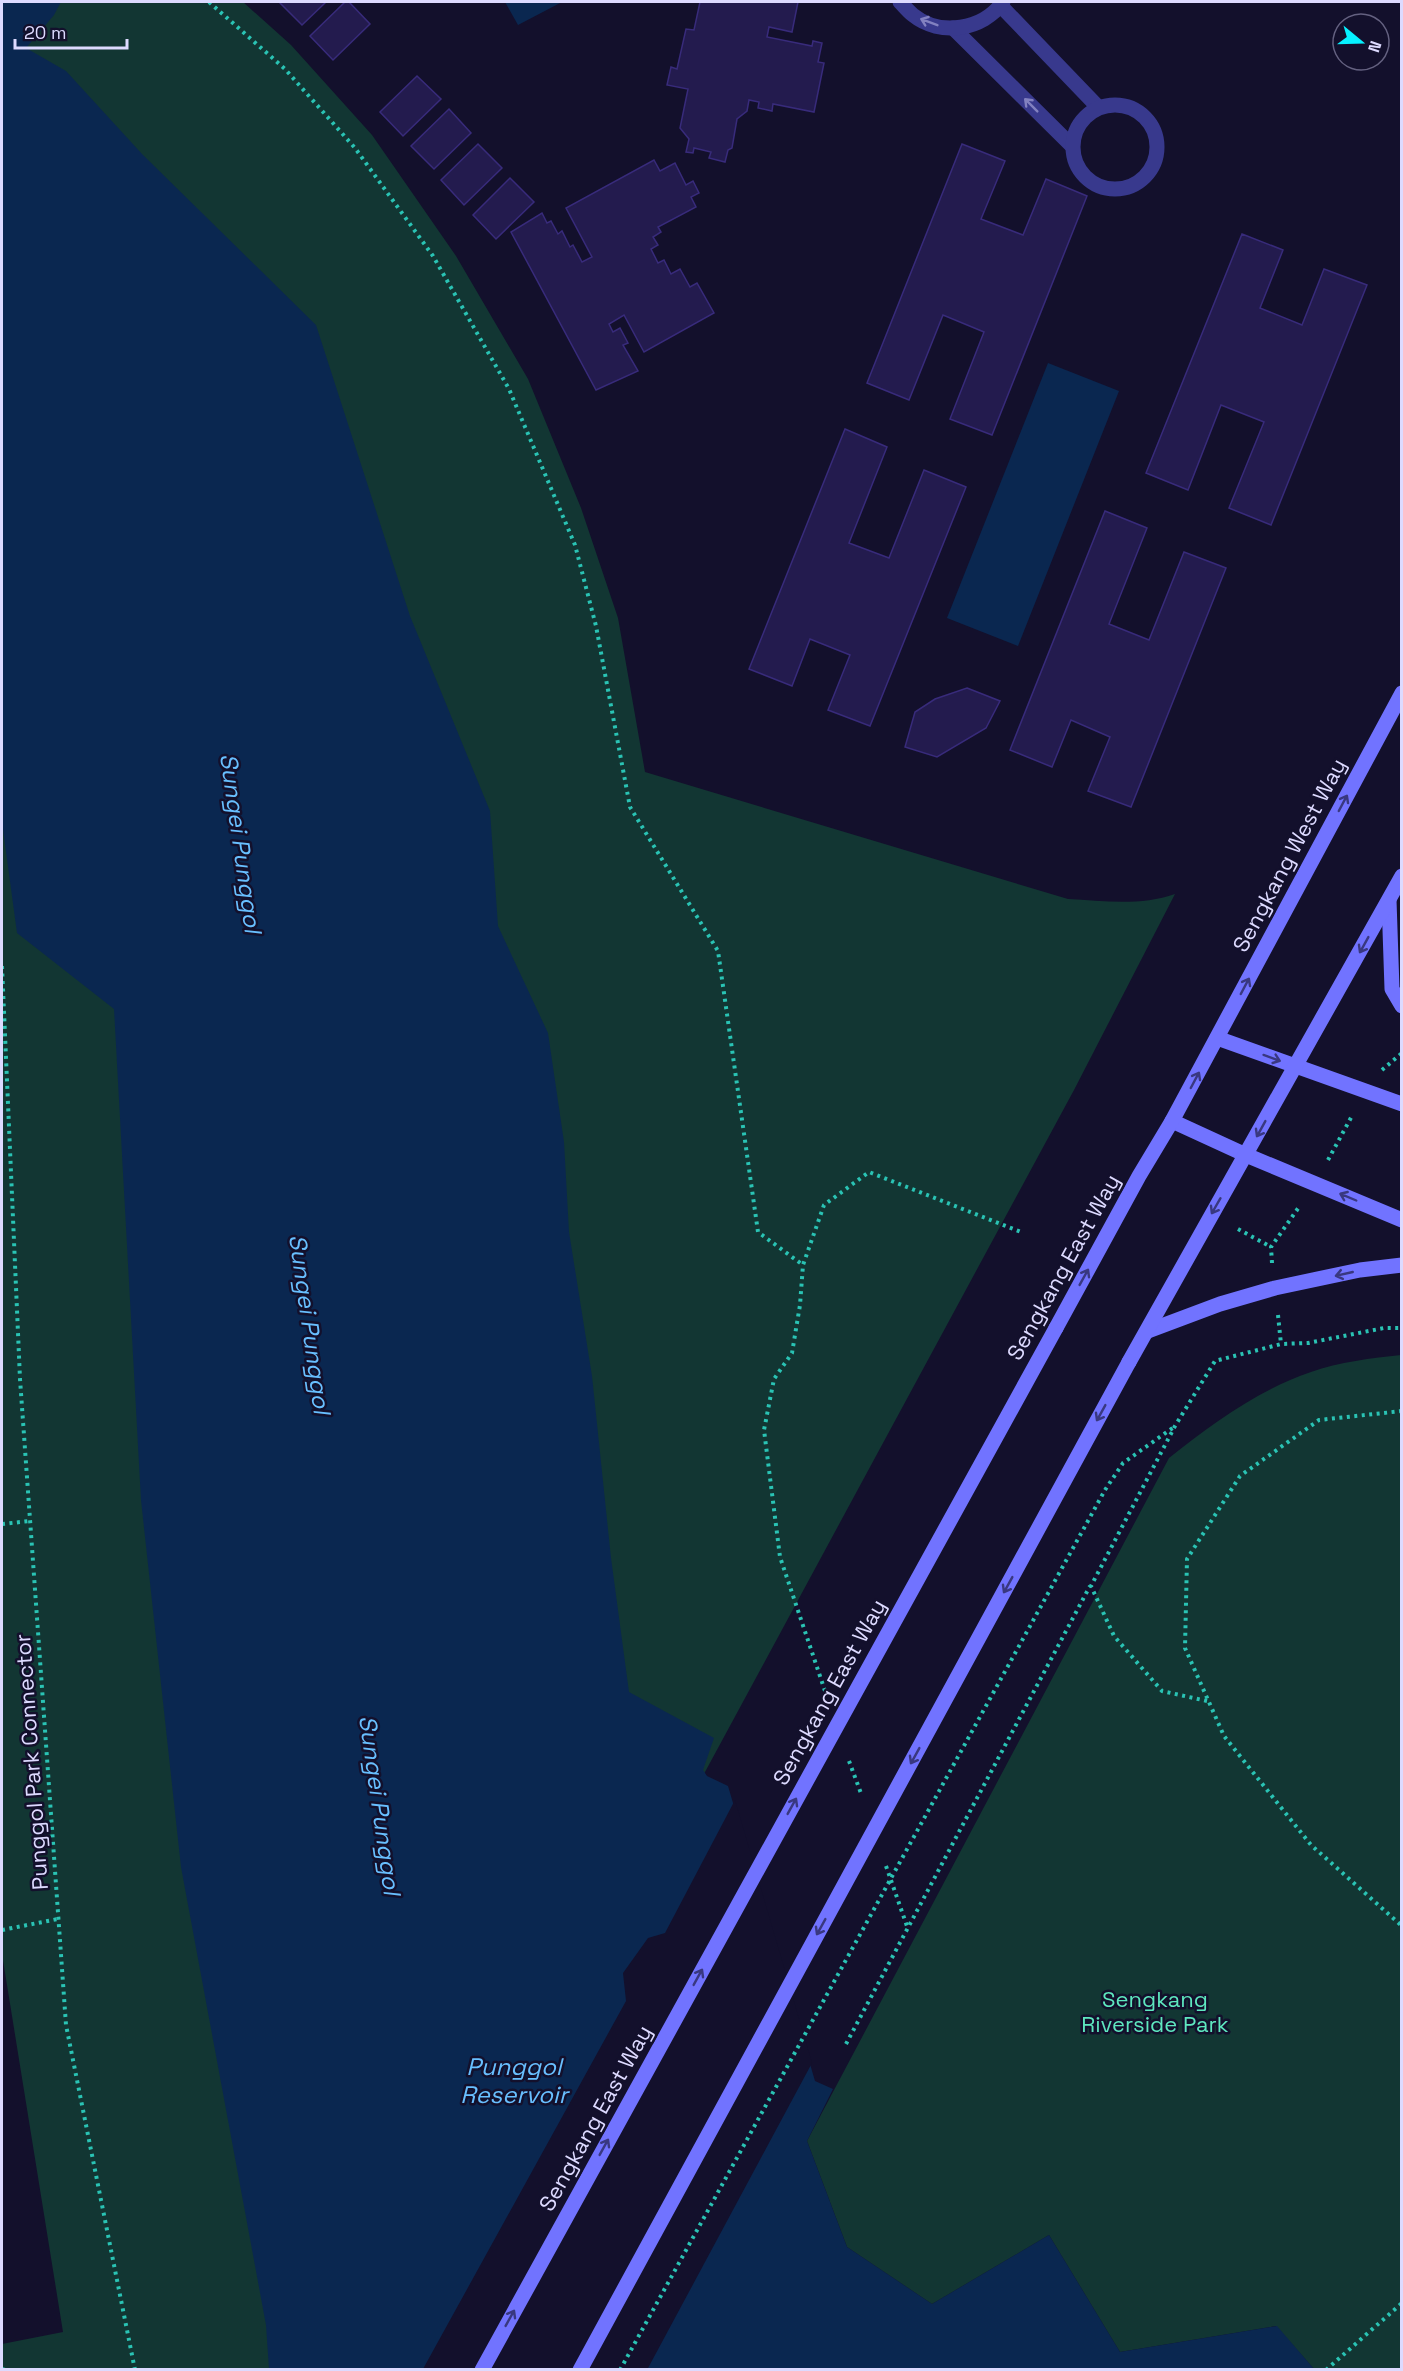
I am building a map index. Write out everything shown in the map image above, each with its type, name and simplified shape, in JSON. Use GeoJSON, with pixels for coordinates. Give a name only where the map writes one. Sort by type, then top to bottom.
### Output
{"type":"FeatureCollection","features":[{"type":"Feature","properties":{"kind":"main road","name":"Sengkang West Way"},"geometry":{"type":"LineString","coordinates":[[1217,1038],[1401,693]]}},
{"type":"Feature","properties":{"kind":"main road"},"geometry":{"type":"LineString","coordinates":[[579,2370],[1129,1362],[1401,876]]}},
{"type":"Feature","properties":{"kind":"main road"},"geometry":{"type":"LineString","coordinates":[[1389,900],[1392,989],[1401,1006]]}},
{"type":"Feature","properties":{"kind":"main road"},"geometry":{"type":"LineString","coordinates":[[1217,1038],[1401,1104]]}},
{"type":"Feature","properties":{"kind":"main road","name":"Sengkang East Way"},"geometry":{"type":"LineString","coordinates":[[482,2370],[1217,1038]]}},
{"type":"Feature","properties":{"kind":"main road"},"geometry":{"type":"LineString","coordinates":[[1172,1121],[1246,1155],[1401,1220]]}},
{"type":"Feature","properties":{"kind":"main road"},"geometry":{"type":"LineString","coordinates":[[1148,1331],[1220,1304],[1275,1288],[1360,1270],[1401,1265]]}},
{"type":"Feature","properties":{"kind":"street"},"geometry":{"type":"LineString","coordinates":[[900,2],[914,16],[933,25],[954,28],[971,25],[987,17],[1002,3],[1098,107]]}},
{"type":"Feature","properties":{"kind":"street"},"geometry":{"type":"LineString","coordinates":[[954,28],[1072,146],[1078,170],[1096,186],[1120,190],[1142,181],[1156,160],[1157,136],[1144,115],[1122,105],[1098,107],[1079,123],[1072,146]]}},
{"type":"Feature","properties":{"kind":"path"},"geometry":{"type":"LineString","coordinates":[[209,2],[285,69],[355,148],[433,256],[509,389],[575,545],[596,626],[630,807],[718,951],[758,1232],[803,1265]]}},
{"type":"Feature","properties":{"kind":"path","name":"Punggol Park Connector"},"geometry":{"type":"LineString","coordinates":[[2,966],[20,1379],[66,2025],[135,2370]]}},
{"type":"Feature","properties":{"kind":"path"},"geometry":{"type":"LineString","coordinates":[[827,1696],[780,1557],[764,1430],[774,1379],[792,1353],[800,1305],[803,1265],[824,1205],[868,1172],[1021,1232]]}},
{"type":"Feature","properties":{"kind":"path"},"geometry":{"type":"LineString","coordinates":[[1238,1228],[1271,1247]]}},
{"type":"Feature","properties":{"kind":"path"},"geometry":{"type":"LineString","coordinates":[[846,2044],[1175,1426],[1215,1360],[1281,1344],[1308,1343],[1384,1328],[1401,1328]]}},
{"type":"Feature","properties":{"kind":"path"},"geometry":{"type":"LineString","coordinates":[[1401,1411],[1319,1420],[1240,1476],[1187,1559],[1185,1648],[1224,1736],[1311,1845],[1401,1926]]}},
{"type":"Feature","properties":{"kind":"path"},"geometry":{"type":"LineString","coordinates":[[620,2370],[1105,1490],[1123,1462],[1175,1426]]}},
{"type":"Feature","properties":{"kind":"path"},"geometry":{"type":"LineString","coordinates":[[2,1524],[30,1521]]}},
{"type":"Feature","properties":{"kind":"path"},"geometry":{"type":"LineString","coordinates":[[1090,1586],[1114,1636],[1162,1691],[1208,1701]]}},
{"type":"Feature","properties":{"kind":"path"},"geometry":{"type":"LineString","coordinates":[[846,1752],[866,1807]]}},
{"type":"Feature","properties":{"kind":"path"},"geometry":{"type":"LineString","coordinates":[[885,1863],[908,1929]]}},
{"type":"Feature","properties":{"kind":"path"},"geometry":{"type":"LineString","coordinates":[[2,1930],[58,1919]]}},
{"type":"Feature","properties":{"kind":"path"},"geometry":{"type":"LineString","coordinates":[[1326,2370],[1401,2303]]}},
{"type":"Feature","properties":{"kind":"green space"},"geometry":{"type":"Polygon","coordinates":[[[2,2],[243,2],[291,45],[372,135],[456,256],[528,379],[581,508],[618,618],[645,772],[1068,899],[1136,901],[1175,894],[1074,1090],[382,2369],[2,2370],[2,2344],[63,2332],[2,1954],[2,2]]]}},
{"type":"Feature","properties":{"kind":"green space","name":"Sengkang Riverside Park"},"geometry":{"type":"Polygon","coordinates":[[[1401,1355],[1401,2369],[1314,2369],[1276,2326],[1120,2352],[1049,2235],[932,2304],[847,2247],[807,2141],[1169,1458],[1236,1409],[1291,1379],[1333,1366],[1401,1355]]]}},
{"type":"Feature","properties":{"kind":"water","name":"Punggol Reservoir"},"geometry":{"type":"Polygon","coordinates":[[[2,2],[61,2],[54,15],[26,48],[66,71],[142,154],[316,325],[410,616],[490,811],[498,926],[548,1033],[564,1142],[569,1232],[592,1376],[611,1558],[629,1692],[714,1738],[703,1770],[707,1776],[728,1786],[815,2081],[833,2089],[807,2141],[847,2247],[932,2304],[1049,2235],[1120,2352],[1277,2326],[1314,2369],[269,2369],[266,2325],[181,1867],[141,1500],[114,1009],[17,933],[2,822],[2,2]]]}},
{"type":"Feature","properties":{"kind":"water"},"geometry":{"type":"Polygon","coordinates":[[[505,2],[562,2],[518,25],[505,2]]]}},
{"type":"Feature","properties":{"kind":"water"},"geometry":{"type":"Polygon","coordinates":[[[1048,363],[1119,391],[1018,646],[947,618],[1048,363]]]}},
{"type":"Feature","properties":{"kind":"pier"},"geometry":{"type":"Polygon","coordinates":[[[735,1800],[812,2063],[647,2370],[423,2369],[626,2001],[623,1973],[648,1938],[665,1933],[735,1800]]]}},
{"type":"Feature","properties":{"kind":"building"},"geometry":{"type":"Polygon","coordinates":[[[279,2],[326,2],[302,25],[279,2]]]}},
{"type":"Feature","properties":{"kind":"building"},"geometry":{"type":"Polygon","coordinates":[[[345,2],[349,2],[370,24],[333,60],[310,36],[345,2]]]}},
{"type":"Feature","properties":{"kind":"building"},"geometry":{"type":"Polygon","coordinates":[[[700,2],[798,2],[792,32],[769,27],[767,37],[812,46],[813,41],[822,43],[818,62],[824,63],[814,112],[773,104],[772,111],[758,108],[759,102],[749,100],[747,111],[737,119],[732,148],[728,150],[725,162],[709,158],[711,152],[694,148],[693,153],[686,152],[689,139],[680,128],[688,89],[667,85],[671,67],[677,69],[686,29],[694,30],[700,2]]]}},
{"type":"Feature","properties":{"kind":"building"},"geometry":{"type":"Polygon","coordinates":[[[417,76],[441,99],[403,136],[380,112],[417,76]]]}},
{"type":"Feature","properties":{"kind":"building"},"geometry":{"type":"Polygon","coordinates":[[[449,109],[471,133],[434,169],[411,146],[449,109]]]}},
{"type":"Feature","properties":{"kind":"building"},"geometry":{"type":"Polygon","coordinates":[[[478,144],[502,168],[464,205],[441,180],[478,144]]]}},
{"type":"Feature","properties":{"kind":"building"},"geometry":{"type":"Polygon","coordinates":[[[962,144],[1005,161],[981,219],[1023,235],[1046,179],[1087,196],[992,435],[950,419],[984,332],[943,315],[909,400],[867,383],[962,144]]]}},
{"type":"Feature","properties":{"kind":"building"},"geometry":{"type":"Polygon","coordinates":[[[654,160],[660,171],[675,163],[686,185],[693,181],[699,193],[691,197],[696,207],[658,227],[661,232],[653,237],[658,245],[651,249],[658,263],[664,260],[671,274],[680,269],[690,287],[697,283],[714,313],[644,352],[624,315],[609,324],[613,332],[620,328],[628,343],[623,345],[638,371],[596,390],[511,232],[542,213],[547,223],[551,221],[558,234],[562,231],[570,247],[573,245],[582,262],[592,257],[566,208],[654,160]]]}},
{"type":"Feature","properties":{"kind":"building"},"geometry":{"type":"Polygon","coordinates":[[[510,178],[534,202],[496,239],[473,215],[510,178]]]}},
{"type":"Feature","properties":{"kind":"building"},"geometry":{"type":"Polygon","coordinates":[[[1242,234],[1283,250],[1260,308],[1302,325],[1324,269],[1367,285],[1271,525],[1229,508],[1264,422],[1221,405],[1188,490],[1146,473],[1242,234]]]}},
{"type":"Feature","properties":{"kind":"building"},"geometry":{"type":"Polygon","coordinates":[[[845,429],[887,447],[849,543],[889,558],[924,470],[966,487],[870,726],[828,710],[850,655],[810,639],[792,686],[749,669],[845,429]]]}},
{"type":"Feature","properties":{"kind":"building"},"geometry":{"type":"Polygon","coordinates":[[[1105,511],[1147,528],[1109,624],[1149,640],[1184,552],[1226,568],[1131,807],[1088,791],[1110,737],[1071,720],[1052,767],[1010,750],[1105,511]]]}},
{"type":"Feature","properties":{"kind":"building"},"geometry":{"type":"Polygon","coordinates":[[[967,688],[1000,701],[986,728],[937,757],[905,747],[915,712],[935,699],[967,688]]]}},
{"type":"Feature","properties":{"kind":"water label","name":"Sungei Punggol"},"geometry":{"type":"Point","coordinates":[241,843]}},
{"type":"Feature","properties":{"kind":"water label","name":"Sungei Punggol"},"geometry":{"type":"Point","coordinates":[310,1324]}},
{"type":"Feature","properties":{"kind":"water label","name":"Sungei Punggol"},"geometry":{"type":"Point","coordinates":[380,1805]}}]}
